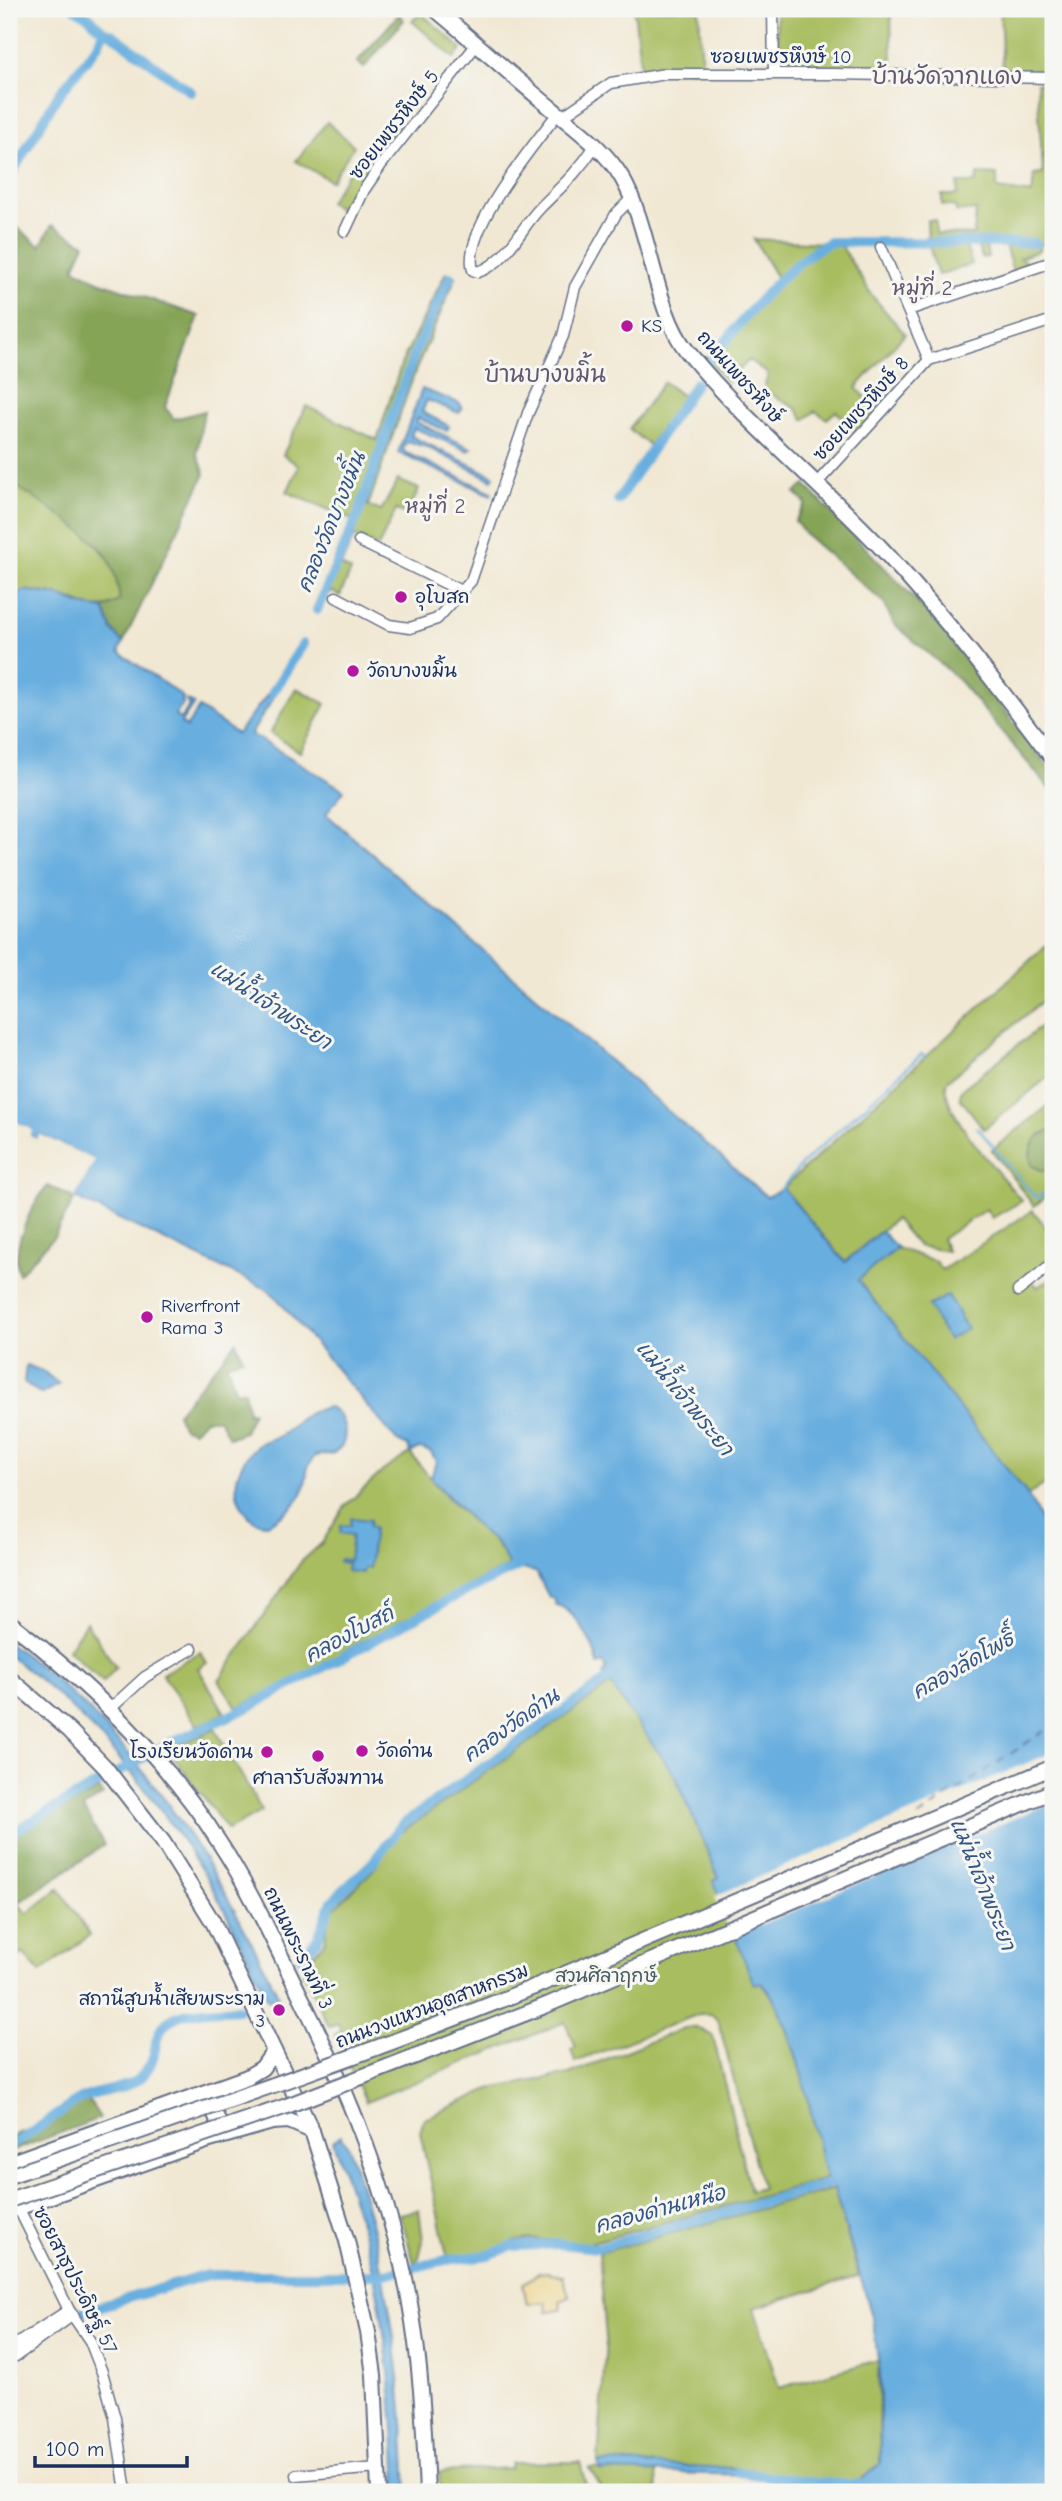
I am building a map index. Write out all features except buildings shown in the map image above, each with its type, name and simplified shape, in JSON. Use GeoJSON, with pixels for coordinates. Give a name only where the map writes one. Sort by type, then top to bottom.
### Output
{"type":"FeatureCollection","features":[{"type":"Feature","properties":{"kind":"main road","name":"ถนนเพชรหึงษ์"},"geometry":{"type":"LineString","coordinates":[[435,9],[595,146],[622,178],[667,311],[684,347],[747,416],[882,550],[955,632],[1053,759]]}},
{"type":"Feature","properties":{"kind":"main road","name":"ถนนพระรามที่ 3"},"geometry":{"type":"LineString","coordinates":[[9,1622],[95,1693],[151,1756],[219,1842],[247,1889],[320,2035],[365,2138],[401,2264],[422,2383],[427,2492]]}},
{"type":"Feature","properties":{"kind":"main road"},"geometry":{"type":"LineString","coordinates":[[9,1678],[70,1731],[105,1767],[163,1842],[213,1922],[312,2131],[354,2267],[374,2375],[379,2492]]}},
{"type":"Feature","properties":{"kind":"main road","name":"ถนนวงแหวนอุตสาหกรรม"},"geometry":{"type":"LineString","coordinates":[[9,2176],[398,2041],[1053,1767]]}},
{"type":"Feature","properties":{"kind":"main road","name":"ถนนวงแหวนอุตสาหกรรม"},"geometry":{"type":"LineString","coordinates":[[12,2206],[399,2064],[1053,1791]]}},
{"type":"Feature","properties":{"kind":"main road"},"geometry":{"type":"LineString","coordinates":[[9,2163],[247,2077],[262,2068],[274,2051]]}},
{"type":"Feature","properties":{"kind":"main road"},"geometry":{"type":"LineString","coordinates":[[187,2100],[203,2101],[211,2107],[218,2120],[215,2131],[205,2141]]}},
{"type":"Feature","properties":{"kind":"main road"},"geometry":{"type":"LineString","coordinates":[[12,2206],[205,2141],[272,2122],[289,2121],[312,2131]]}},
{"type":"Feature","properties":{"kind":"street"},"geometry":{"type":"LineString","coordinates":[[773,9],[774,73]]}},
{"type":"Feature","properties":{"kind":"street","name":"ซอยเพชรหึงษ์ 5"},"geometry":{"type":"LineString","coordinates":[[345,231],[364,190],[376,172],[477,44]]}},
{"type":"Feature","properties":{"kind":"street","name":"ซอยเพชรหึงษ์ 10"},"geometry":{"type":"LineString","coordinates":[[595,146],[570,182],[540,208],[498,263],[478,272],[473,270],[471,250],[475,237],[510,179],[560,115],[599,89],[634,77],[774,73],[1053,78]]}},
{"type":"Feature","properties":{"kind":"street"},"geometry":{"type":"LineString","coordinates":[[336,597],[389,625],[410,628],[437,620],[471,581],[528,413],[563,336],[575,287],[616,214],[631,199]]}},
{"type":"Feature","properties":{"kind":"street"},"geometry":{"type":"LineString","coordinates":[[881,247],[929,360]]}},
{"type":"Feature","properties":{"kind":"street"},"geometry":{"type":"LineString","coordinates":[[908,310],[1046,264]]}},
{"type":"Feature","properties":{"kind":"street","name":"ซอยเพชรหึงษ์ 8"},"geometry":{"type":"LineString","coordinates":[[817,484],[929,360],[1053,320]]}},
{"type":"Feature","properties":{"kind":"street"},"geometry":{"type":"LineString","coordinates":[[359,541],[461,591]]}},
{"type":"Feature","properties":{"kind":"street"},"geometry":{"type":"LineString","coordinates":[[1018,1290],[1053,1263]]}},
{"type":"Feature","properties":{"kind":"street"},"geometry":{"type":"LineString","coordinates":[[110,1709],[145,1677],[192,1649]]}},
{"type":"Feature","properties":{"kind":"street","name":"ซอยสาธุประดิษฐ์ 57"},"geometry":{"type":"LineString","coordinates":[[12,2206],[90,2341],[115,2418],[126,2492]]}},
{"type":"Feature","properties":{"kind":"street"},"geometry":{"type":"LineString","coordinates":[[13,2353],[71,2312]]}},
{"type":"Feature","properties":{"kind":"street"},"geometry":{"type":"LineString","coordinates":[[296,2475],[378,2468]]}},
{"type":"Feature","properties":{"kind":"green space"},"geometry":{"type":"Polygon","coordinates":[[[634,9],[699,9],[702,70],[641,72],[634,9]]]}},
{"type":"Feature","properties":{"kind":"green space"},"geometry":{"type":"Polygon","coordinates":[[[776,9],[891,9],[892,69],[779,68],[776,9]]]}},
{"type":"Feature","properties":{"kind":"green space"},"geometry":{"type":"Polygon","coordinates":[[[1000,9],[1053,9],[1053,77],[1003,73],[1000,9]]]}},
{"type":"Feature","properties":{"kind":"green space"},"geometry":{"type":"Polygon","coordinates":[[[421,13],[462,49],[454,58],[412,21],[421,13]]]}},
{"type":"Feature","properties":{"kind":"green space"},"geometry":{"type":"Polygon","coordinates":[[[399,14],[404,20],[364,68],[357,62],[399,14]]]}},
{"type":"Feature","properties":{"kind":"green space"},"geometry":{"type":"Polygon","coordinates":[[[1037,83],[1053,83],[1053,244],[1042,244],[1038,251],[1020,258],[1029,264],[1013,272],[1004,242],[985,243],[988,257],[982,258],[976,242],[966,247],[972,264],[938,275],[928,242],[927,220],[936,220],[936,234],[974,235],[976,210],[956,212],[956,207],[942,205],[942,195],[957,195],[958,183],[976,183],[977,174],[997,175],[997,189],[1032,194],[1034,175],[1043,174],[1037,83]]]}},
{"type":"Feature","properties":{"kind":"green space"},"geometry":{"type":"Polygon","coordinates":[[[327,122],[354,146],[331,181],[296,161],[327,122]]]}},
{"type":"Feature","properties":{"kind":"green space"},"geometry":{"type":"Polygon","coordinates":[[[397,125],[400,128],[343,212],[329,202],[362,152],[369,158],[397,125]]]}},
{"type":"Feature","properties":{"kind":"green space"},"geometry":{"type":"Polygon","coordinates":[[[9,221],[40,246],[52,225],[85,244],[74,268],[98,281],[199,316],[165,407],[174,419],[204,411],[197,453],[205,474],[123,643],[112,630],[104,609],[120,600],[113,568],[101,548],[9,481],[9,221]]]}},
{"type":"Feature","properties":{"kind":"green space"},"geometry":{"type":"Polygon","coordinates":[[[754,239],[840,244],[873,297],[905,334],[856,388],[880,410],[859,435],[836,411],[827,419],[815,411],[804,420],[797,409],[764,390],[768,374],[749,360],[727,382],[706,358],[777,278],[754,239]]]}},
{"type":"Feature","properties":{"kind":"green space"},"geometry":{"type":"Polygon","coordinates":[[[446,272],[456,277],[416,369],[368,506],[381,511],[398,480],[419,489],[407,514],[396,510],[378,547],[354,536],[341,566],[351,571],[340,596],[330,591],[326,600],[321,597],[353,520],[287,492],[299,466],[283,455],[306,406],[377,440],[402,362],[446,272]]]}},
{"type":"Feature","properties":{"kind":"green space"},"geometry":{"type":"Polygon","coordinates":[[[664,382],[684,397],[649,445],[629,429],[664,382]]]}},
{"type":"Feature","properties":{"kind":"green space"},"geometry":{"type":"Polygon","coordinates":[[[9,481],[95,543],[111,564],[120,601],[94,607],[57,595],[24,590],[17,598],[9,600],[9,481]]]}},
{"type":"Feature","properties":{"kind":"green space"},"geometry":{"type":"Polygon","coordinates":[[[805,485],[930,615],[1053,773],[1053,793],[957,678],[893,623],[884,603],[805,534],[795,521],[806,504],[795,493],[805,485]]]}},
{"type":"Feature","properties":{"kind":"green space"},"geometry":{"type":"Polygon","coordinates":[[[296,688],[326,704],[300,752],[270,733],[296,688]]]}},
{"type":"Feature","properties":{"kind":"green space"},"geometry":{"type":"Polygon","coordinates":[[[1053,939],[1053,992],[947,1081],[947,1093],[952,1108],[962,1125],[1022,1201],[992,1218],[986,1209],[942,1239],[947,1251],[918,1246],[895,1219],[845,1262],[783,1188],[1053,939]]]}},
{"type":"Feature","properties":{"kind":"green space"},"geometry":{"type":"Polygon","coordinates":[[[1053,1017],[1053,1073],[984,1129],[960,1098],[961,1090],[1053,1017]]]}},
{"type":"Feature","properties":{"kind":"green space"},"geometry":{"type":"Polygon","coordinates":[[[1053,1102],[1053,1191],[1034,1206],[992,1150],[1053,1102]]]}},
{"type":"Feature","properties":{"kind":"green space"},"geometry":{"type":"Polygon","coordinates":[[[1053,1129],[1053,1170],[1043,1171],[1032,1166],[1031,1148],[1041,1134],[1053,1129]]]}},
{"type":"Feature","properties":{"kind":"green space"},"geometry":{"type":"Polygon","coordinates":[[[48,1186],[75,1198],[54,1237],[19,1274],[17,1253],[20,1240],[29,1215],[48,1186]]]}},
{"type":"Feature","properties":{"kind":"green space"},"geometry":{"type":"Polygon","coordinates":[[[1033,1210],[1053,1237],[1053,1258],[1030,1277],[1037,1287],[1053,1278],[1053,1479],[1028,1495],[857,1280],[897,1248],[935,1261],[942,1270],[1033,1210]]]}},
{"type":"Feature","properties":{"kind":"green space"},"geometry":{"type":"Polygon","coordinates":[[[236,1342],[243,1358],[227,1364],[236,1392],[244,1390],[248,1413],[253,1412],[244,1432],[229,1438],[219,1419],[205,1419],[194,1431],[182,1427],[177,1413],[236,1342]]]}},
{"type":"Feature","properties":{"kind":"green space"},"geometry":{"type":"Polygon","coordinates":[[[410,1453],[445,1495],[491,1539],[509,1566],[237,1708],[219,1680],[301,1562],[322,1543],[345,1506],[384,1470],[410,1453]]]}},
{"type":"Feature","properties":{"kind":"green space"},"geometry":{"type":"Polygon","coordinates":[[[86,1622],[116,1668],[103,1682],[68,1650],[86,1622]]]}},
{"type":"Feature","properties":{"kind":"green space"},"geometry":{"type":"Polygon","coordinates":[[[200,1652],[207,1663],[198,1668],[225,1713],[198,1726],[162,1674],[200,1652]]]}},
{"type":"Feature","properties":{"kind":"green space","name":"สวนศิลาฤกษ์"},"geometry":{"type":"Polygon","coordinates":[[[611,1684],[676,1777],[719,1879],[713,1882],[754,1983],[762,1982],[784,2022],[802,2076],[826,2179],[589,2243],[531,2239],[514,2241],[489,2252],[447,2256],[420,2132],[424,2119],[490,2089],[569,2074],[684,2028],[696,2027],[713,2036],[750,2191],[762,2188],[718,2020],[711,2014],[699,2014],[575,2062],[571,2049],[576,2047],[565,2022],[366,2102],[335,2035],[341,2031],[338,2023],[329,2026],[303,1972],[303,1966],[325,1941],[329,1913],[373,1870],[392,1839],[611,1684]]]}},
{"type":"Feature","properties":{"kind":"green space"},"geometry":{"type":"Polygon","coordinates":[[[215,1729],[262,1811],[228,1830],[168,1750],[215,1729]]]}},
{"type":"Feature","properties":{"kind":"green space"},"geometry":{"type":"Polygon","coordinates":[[[99,1789],[103,1795],[83,1808],[104,1845],[9,1909],[9,1837],[99,1789]]]}},
{"type":"Feature","properties":{"kind":"green space"},"geometry":{"type":"Polygon","coordinates":[[[59,1888],[90,1935],[40,1973],[23,1953],[9,1964],[9,1909],[18,1903],[27,1914],[59,1888]]]}},
{"type":"Feature","properties":{"kind":"green space"},"geometry":{"type":"Polygon","coordinates":[[[88,2099],[100,2118],[9,2152],[9,2138],[21,2132],[27,2134],[88,2099]]]}},
{"type":"Feature","properties":{"kind":"green space"},"geometry":{"type":"Polygon","coordinates":[[[834,2189],[859,2276],[754,2308],[779,2388],[878,2360],[880,2464],[846,2492],[770,2492],[775,2481],[751,2475],[751,2470],[598,2462],[606,2339],[599,2253],[834,2189]]]}},
{"type":"Feature","properties":{"kind":"green space"},"geometry":{"type":"Polygon","coordinates":[[[419,2210],[423,2241],[418,2261],[414,2262],[400,2214],[419,2210]]]}},
{"type":"Feature","properties":{"kind":"green space"},"geometry":{"type":"Polygon","coordinates":[[[580,2462],[588,2492],[522,2492],[506,2487],[506,2492],[440,2492],[439,2472],[510,2468],[511,2463],[580,2462]]]}},
{"type":"Feature","properties":{"kind":"green space"},"geometry":{"type":"Polygon","coordinates":[[[589,2468],[656,2472],[657,2492],[604,2492],[589,2468]]]}},
{"type":"Feature","properties":{"kind":"sand"},"geometry":{"type":"Polygon","coordinates":[[[548,2272],[563,2276],[569,2297],[560,2301],[561,2310],[547,2312],[546,2302],[527,2304],[523,2284],[538,2273],[548,2272]]]}},
{"type":"Feature","properties":{"kind":"water"},"geometry":{"type":"Polygon","coordinates":[[[422,389],[459,403],[462,408],[459,413],[427,400],[422,412],[449,426],[447,431],[418,418],[416,422],[471,448],[469,451],[414,428],[411,436],[494,476],[492,480],[427,447],[408,442],[403,446],[404,452],[492,492],[491,495],[398,453],[422,389]]]}},
{"type":"Feature","properties":{"kind":"water"},"geometry":{"type":"Polygon","coordinates":[[[23,590],[58,595],[81,605],[104,609],[112,630],[123,643],[119,652],[182,696],[183,704],[175,716],[181,719],[189,706],[186,700],[194,704],[181,723],[186,727],[199,708],[237,734],[278,681],[282,684],[251,734],[344,790],[326,814],[767,1197],[783,1188],[845,1262],[881,1231],[897,1248],[858,1280],[1028,1495],[1053,1543],[1053,2492],[846,2492],[880,2464],[880,2372],[872,2316],[834,2189],[826,2179],[794,2048],[774,2000],[762,1982],[754,1984],[713,1881],[719,1878],[676,1777],[603,1674],[607,1669],[603,1663],[598,1665],[589,1639],[577,1621],[570,1613],[556,1605],[554,1598],[549,1597],[536,1572],[509,1566],[496,1542],[485,1535],[431,1478],[436,1461],[431,1452],[420,1448],[410,1453],[408,1446],[397,1441],[275,1296],[265,1288],[75,1198],[94,1160],[39,1134],[37,1139],[30,1136],[32,1130],[9,1118],[9,600],[17,598],[23,590]]]}},
{"type":"Feature","properties":{"kind":"water"},"geometry":{"type":"Polygon","coordinates":[[[948,1295],[967,1329],[948,1340],[928,1306],[948,1295]]]}},
{"type":"Feature","properties":{"kind":"water"},"geometry":{"type":"Polygon","coordinates":[[[26,1365],[44,1372],[59,1384],[41,1394],[24,1382],[26,1365]]]}},
{"type":"Feature","properties":{"kind":"water"},"geometry":{"type":"Polygon","coordinates":[[[330,1407],[339,1414],[344,1424],[342,1446],[334,1453],[315,1456],[308,1469],[302,1494],[289,1509],[267,1524],[254,1520],[245,1511],[237,1493],[238,1475],[246,1458],[259,1444],[281,1435],[310,1413],[330,1407]]]}},
{"type":"Feature","properties":{"kind":"water"},"geometry":{"type":"Polygon","coordinates":[[[351,1518],[370,1520],[369,1527],[374,1528],[369,1568],[363,1568],[362,1573],[347,1571],[348,1563],[339,1562],[340,1559],[349,1560],[352,1535],[340,1533],[341,1525],[350,1526],[351,1518]]]}},
{"type":"Feature","properties":{"kind":"water"},"geometry":{"type":"Polygon","coordinates":[[[9,1643],[54,1678],[95,1716],[132,1757],[166,1801],[226,1895],[278,1995],[268,2000],[215,1892],[165,1815],[93,1729],[38,1678],[9,1656],[9,1643]]]}},
{"type":"Feature","properties":{"kind":"water"},"geometry":{"type":"Polygon","coordinates":[[[341,2135],[351,2154],[381,2264],[399,2377],[407,2492],[397,2492],[392,2402],[381,2312],[365,2239],[333,2141],[341,2135]]]}},
{"type":"Feature","properties":{"kind":"water"},"geometry":{"type":"Polygon","coordinates":[[[598,2462],[733,2468],[751,2470],[751,2475],[600,2471],[598,2462]]]}},
{"type":"Feature","properties":{"kind":"pier"},"geometry":{"type":"Polygon","coordinates":[[[9,1118],[33,1130],[30,1136],[37,1139],[39,1134],[95,1160],[75,1198],[72,1197],[90,1162],[41,1138],[37,1142],[28,1139],[28,1132],[9,1122],[9,1118]]]}},
{"type":"Feature","properties":{"kind":"pier"},"geometry":{"type":"Polygon","coordinates":[[[1053,1752],[1053,1802],[731,1937],[715,1896],[1053,1752]]]}},
{"type":"Feature","properties":{"kind":"waterway"},"geometry":{"type":"LineString","coordinates":[[9,178],[57,97],[98,45],[103,31],[76,9]]}},
{"type":"Feature","properties":{"kind":"waterway"},"geometry":{"type":"LineString","coordinates":[[103,31],[112,34],[191,92]]}},
{"type":"Feature","properties":{"kind":"waterway"},"geometry":{"type":"LineString","coordinates":[[711,360],[750,311],[781,279],[797,264],[830,242],[1036,243]]}},
{"type":"Feature","properties":{"kind":"waterway","name":"คลองวัดบางขมิ้น"},"geometry":{"type":"LineString","coordinates":[[317,610],[358,515],[415,352],[450,277]]}},
{"type":"Feature","properties":{"kind":"waterway"},"geometry":{"type":"LineString","coordinates":[[618,500],[696,383]]}},
{"type":"Feature","properties":{"kind":"waterway","name":"คลองวัดบางขมิ้น"},"geometry":{"type":"LineString","coordinates":[[272,693],[303,644]]}},
{"type":"Feature","properties":{"kind":"waterway"},"geometry":{"type":"LineString","coordinates":[[780,1190],[803,1163],[922,1054],[925,1058]]}},
{"type":"Feature","properties":{"kind":"waterway"},"geometry":{"type":"LineString","coordinates":[[977,1127],[1035,1197],[1041,1196],[1053,1186]]}},
{"type":"Feature","properties":{"kind":"waterway","name":"คลองโบสถ์"},"geometry":{"type":"LineString","coordinates":[[9,1834],[170,1743],[247,1708],[458,1595],[527,1562]]}},
{"type":"Feature","properties":{"kind":"waterway","name":"คลองวัดด่าน"},"geometry":{"type":"LineString","coordinates":[[301,1959],[318,1938],[332,1901],[372,1863],[402,1825],[618,1672]]}},
{"type":"Feature","properties":{"kind":"waterway","name":"คลองวัดด่าน"},"geometry":{"type":"LineString","coordinates":[[9,2146],[81,2099],[137,2080],[151,2064],[160,2031],[167,2022],[177,2016],[201,2011],[238,2009]]}},
{"type":"Feature","properties":{"kind":"waterway","name":"คลองด่านเหนือ"},"geometry":{"type":"LineString","coordinates":[[77,2313],[207,2275],[381,2275],[446,2260],[488,2255],[512,2246],[561,2244],[597,2248],[843,2180]]}},
{"type":"Feature","properties":{"kind":"waterway"},"geometry":{"type":"LineString","coordinates":[[738,2472],[817,2483],[868,2485]]}},
{"type":"Feature","properties":{"kind":"ferry route"},"geometry":{"type":"LineString","coordinates":[[918,1817],[1053,1725]]}},
{"type":"Feature","properties":{"kind":"ferry route"},"geometry":{"type":"LineString","coordinates":[[822,1881],[858,1857]]}},
{"type":"Feature","properties":{"kind":"ferry route"},"geometry":{"type":"LineString","coordinates":[[751,1929],[762,1921]]}},
{"type":"Feature","properties":{"kind":"place","name":"KS"},"geometry":{"type":"Point","coordinates":[627,326]}},
{"type":"Feature","properties":{"kind":"place","name":"อุโบสถ"},"geometry":{"type":"Point","coordinates":[401,597]}},
{"type":"Feature","properties":{"kind":"place","name":"วัดบางขมิ้น"},"geometry":{"type":"Point","coordinates":[353,671]}},
{"type":"Feature","properties":{"kind":"place","name":"Riverfront Rama 3"},"geometry":{"type":"Point","coordinates":[147,1317]}},
{"type":"Feature","properties":{"kind":"place","name":"วัดด่าน"},"geometry":{"type":"Point","coordinates":[362,1751]}},
{"type":"Feature","properties":{"kind":"place","name":"โรงเรียนวัดด่าน"},"geometry":{"type":"Point","coordinates":[267,1752]}},
{"type":"Feature","properties":{"kind":"place","name":"ศาลารับสังฆทาน"},"geometry":{"type":"Point","coordinates":[318,1756]}},
{"type":"Feature","properties":{"kind":"place","name":"สถานีสูบน้ำเสียพระราม 3"},"geometry":{"type":"Point","coordinates":[279,2010]}},
{"type":"Feature","properties":{"kind":"district","name":"บ้านวัดจากแดง"},"geometry":{"type":"Point","coordinates":[947,76]}},
{"type":"Feature","properties":{"kind":"district","name":"หมู่ที่ 2"},"geometry":{"type":"Point","coordinates":[922,288]}},
{"type":"Feature","properties":{"kind":"district","name":"บ้านบางขมิ้น"},"geometry":{"type":"Point","coordinates":[545,374]}},
{"type":"Feature","properties":{"kind":"district","name":"หมู่ที่ 2"},"geometry":{"type":"Point","coordinates":[435,506]}},
{"type":"Feature","properties":{"kind":"water label","name":"แม่น้ำเจ้าพระยา"},"geometry":{"type":"Point","coordinates":[271,1005]}},
{"type":"Feature","properties":{"kind":"water label","name":"แม่น้ำเจ้าพระยา"},"geometry":{"type":"Point","coordinates":[685,1398]}},
{"type":"Feature","properties":{"kind":"water label","name":"คลองลัดโพธิ์"},"geometry":{"type":"Point","coordinates":[963,1665]}},
{"type":"Feature","properties":{"kind":"water label","name":"แม่น้ำเจ้าพระยา"},"geometry":{"type":"Point","coordinates":[983,1884]}}]}
